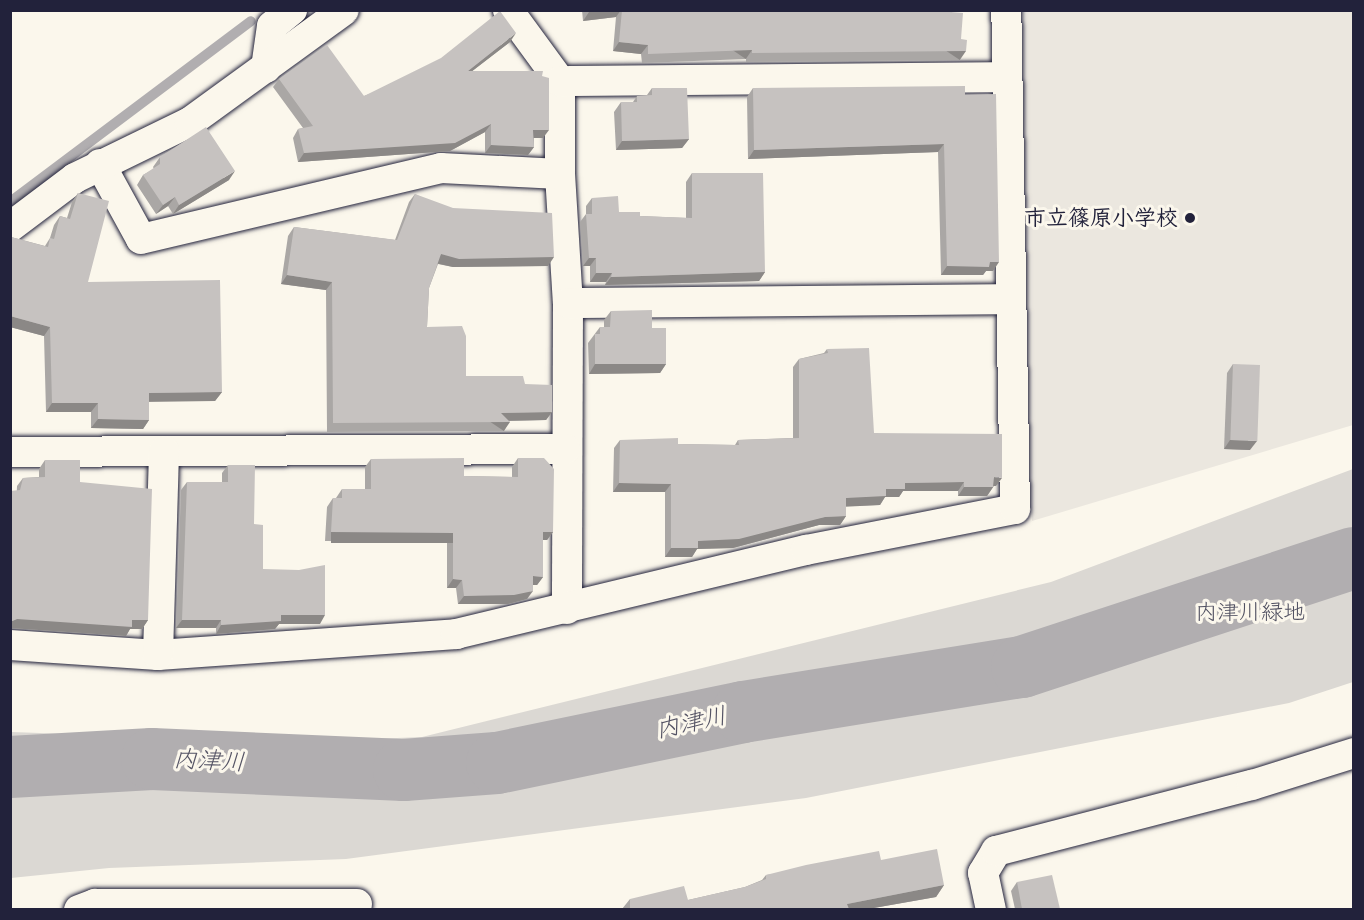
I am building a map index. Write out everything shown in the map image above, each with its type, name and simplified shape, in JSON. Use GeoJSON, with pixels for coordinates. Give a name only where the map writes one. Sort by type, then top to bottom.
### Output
{"type":"FeatureCollection","features":[{"type":"Feature","properties":{"kind":"street"},"geometry":{"type":"LineString","coordinates":[[266,68],[272,26],[292,10]]}},
{"type":"Feature","properties":{"kind":"street"},"geometry":{"type":"LineString","coordinates":[[10,227],[75,178],[190,122],[344,10]]}},
{"type":"Feature","properties":{"kind":"street"},"geometry":{"type":"LineString","coordinates":[[508,10],[560,81],[560,174],[568,303],[565,449],[567,609]]}},
{"type":"Feature","properties":{"kind":"street"},"geometry":{"type":"LineString","coordinates":[[10,645],[158,655],[456,634],[806,550],[1015,509],[1006,10]]}},
{"type":"Feature","properties":{"kind":"street"},"geometry":{"type":"LineString","coordinates":[[560,81],[1007,77]]}},
{"type":"Feature","properties":{"kind":"street"},"geometry":{"type":"LineString","coordinates":[[100,164],[141,239],[441,168],[560,174]]}},
{"type":"Feature","properties":{"kind":"street"},"geometry":{"type":"LineString","coordinates":[[568,303],[1010,298]]}},
{"type":"Feature","properties":{"kind":"street"},"geometry":{"type":"LineString","coordinates":[[10,452],[565,449]]}},
{"type":"Feature","properties":{"kind":"street"},"geometry":{"type":"LineString","coordinates":[[158,655],[164,451]]}},
{"type":"Feature","properties":{"kind":"street"},"geometry":{"type":"LineString","coordinates":[[991,909],[983,873],[996,851],[1252,785],[1353,753]]}},
{"type":"Feature","properties":{"kind":"street"},"geometry":{"type":"LineString","coordinates":[[79,909],[94,904],[357,904]]}},
{"type":"Feature","properties":{"kind":"shaded area","name":"市立篠原小学校"},"geometry":{"type":"Polygon","coordinates":[[[1023,11],[1353,11],[1353,425],[1032,521],[1023,11]]]}},
{"type":"Feature","properties":{"kind":"green space","name":"内津川緑地"},"geometry":{"type":"Polygon","coordinates":[[[1353,469],[1353,682],[1289,703],[806,798],[346,859],[109,868],[11,878],[11,732],[296,742],[422,737],[1051,582],[1353,469]]]}},
{"type":"Feature","properties":{"kind":"building"},"geometry":{"type":"Polygon","coordinates":[[[622,10],[951,10],[951,12],[963,13],[961,39],[967,40],[966,51],[752,53],[752,50],[648,54],[648,45],[619,42],[622,10]]]}},
{"type":"Feature","properties":{"kind":"building"},"geometry":{"type":"Polygon","coordinates":[[[500,11],[516,33],[468,71],[543,71],[542,76],[549,78],[549,130],[533,130],[534,147],[491,145],[491,124],[455,143],[304,153],[298,129],[313,126],[279,79],[327,45],[364,96],[441,58],[500,11]]]}},
{"type":"Feature","properties":{"kind":"building"},"geometry":{"type":"Polygon","coordinates":[[[965,86],[965,95],[996,94],[999,262],[990,262],[989,267],[947,266],[944,144],[754,150],[753,88],[965,86]]]}},
{"type":"Feature","properties":{"kind":"building"},"geometry":{"type":"Polygon","coordinates":[[[652,88],[687,88],[689,139],[622,141],[621,102],[637,102],[637,96],[652,95],[652,88]]]}},
{"type":"Feature","properties":{"kind":"building"},"geometry":{"type":"Polygon","coordinates":[[[206,127],[235,171],[179,205],[175,197],[163,205],[143,175],[160,164],[160,157],[206,127]]]}},
{"type":"Feature","properties":{"kind":"building"},"geometry":{"type":"Polygon","coordinates":[[[692,173],[763,173],[765,272],[611,277],[612,273],[596,273],[596,258],[589,258],[586,214],[592,214],[592,198],[618,196],[619,212],[640,212],[640,216],[692,218],[692,173]]]}},
{"type":"Feature","properties":{"kind":"building"},"geometry":{"type":"Polygon","coordinates":[[[78,193],[109,201],[88,282],[220,280],[222,392],[149,393],[149,420],[98,419],[98,403],[52,403],[50,327],[10,316],[10,241],[11,237],[48,247],[50,238],[54,239],[60,216],[70,219],[78,193]]]}},
{"type":"Feature","properties":{"kind":"building"},"geometry":{"type":"Polygon","coordinates":[[[415,194],[453,208],[552,213],[554,257],[459,259],[441,254],[429,288],[427,327],[462,326],[466,336],[466,376],[523,376],[525,384],[552,385],[552,412],[501,413],[510,422],[333,423],[332,282],[287,275],[294,227],[397,240],[415,194]]]}},
{"type":"Feature","properties":{"kind":"building"},"geometry":{"type":"Polygon","coordinates":[[[652,310],[652,328],[666,328],[666,364],[595,364],[595,334],[600,334],[600,327],[610,327],[611,311],[652,310]]]}},
{"type":"Feature","properties":{"kind":"building"},"geometry":{"type":"Polygon","coordinates":[[[869,348],[874,433],[1002,434],[1002,478],[994,477],[993,487],[964,487],[964,482],[905,483],[905,489],[886,489],[886,496],[846,498],[846,516],[825,517],[739,539],[698,541],[698,548],[671,548],[671,484],[619,483],[620,440],[678,438],[678,444],[739,445],[738,440],[799,438],[799,359],[828,353],[827,349],[869,348]]]}},
{"type":"Feature","properties":{"kind":"building"},"geometry":{"type":"Polygon","coordinates":[[[1233,364],[1260,365],[1257,441],[1230,440],[1233,364]]]}},
{"type":"Feature","properties":{"kind":"building"},"geometry":{"type":"Polygon","coordinates":[[[464,458],[464,476],[518,477],[518,458],[544,458],[554,469],[553,532],[543,532],[543,577],[533,576],[533,591],[514,595],[464,596],[462,580],[453,579],[453,533],[331,532],[333,498],[342,498],[342,489],[371,489],[371,459],[464,458]]]}},
{"type":"Feature","properties":{"kind":"building"},"geometry":{"type":"Polygon","coordinates":[[[45,460],[80,460],[80,482],[152,489],[148,620],[132,620],[132,627],[17,619],[10,622],[10,491],[20,490],[23,478],[45,477],[45,460]]]}},
{"type":"Feature","properties":{"kind":"building"},"geometry":{"type":"Polygon","coordinates":[[[228,465],[255,465],[254,524],[263,525],[263,569],[299,570],[325,565],[325,615],[281,615],[281,621],[221,625],[221,620],[182,620],[187,482],[228,482],[228,465]]]}},
{"type":"Feature","properties":{"kind":"building"},"geometry":{"type":"Polygon","coordinates":[[[937,849],[944,885],[847,904],[849,909],[630,909],[630,899],[684,886],[688,900],[745,887],[766,879],[766,875],[806,865],[879,851],[881,860],[937,849]]]}},
{"type":"Feature","properties":{"kind":"building"},"geometry":{"type":"Polygon","coordinates":[[[1052,875],[1060,909],[1022,909],[1017,882],[1052,875]]]}},
{"type":"Feature","properties":{"kind":"waterway"},"geometry":{"type":"LineString","coordinates":[[10,202],[251,21]]}},
{"type":"Feature","properties":{"kind":"waterway","name":"内津川"},"geometry":{"type":"LineString","coordinates":[[10,767],[152,759],[404,770],[497,763],[743,712],[1022,667],[1354,558]]}},
{"type":"Feature","properties":{"kind":"place","name":"市立篠原小学校"},"geometry":{"type":"Point","coordinates":[1190,218]}}]}
